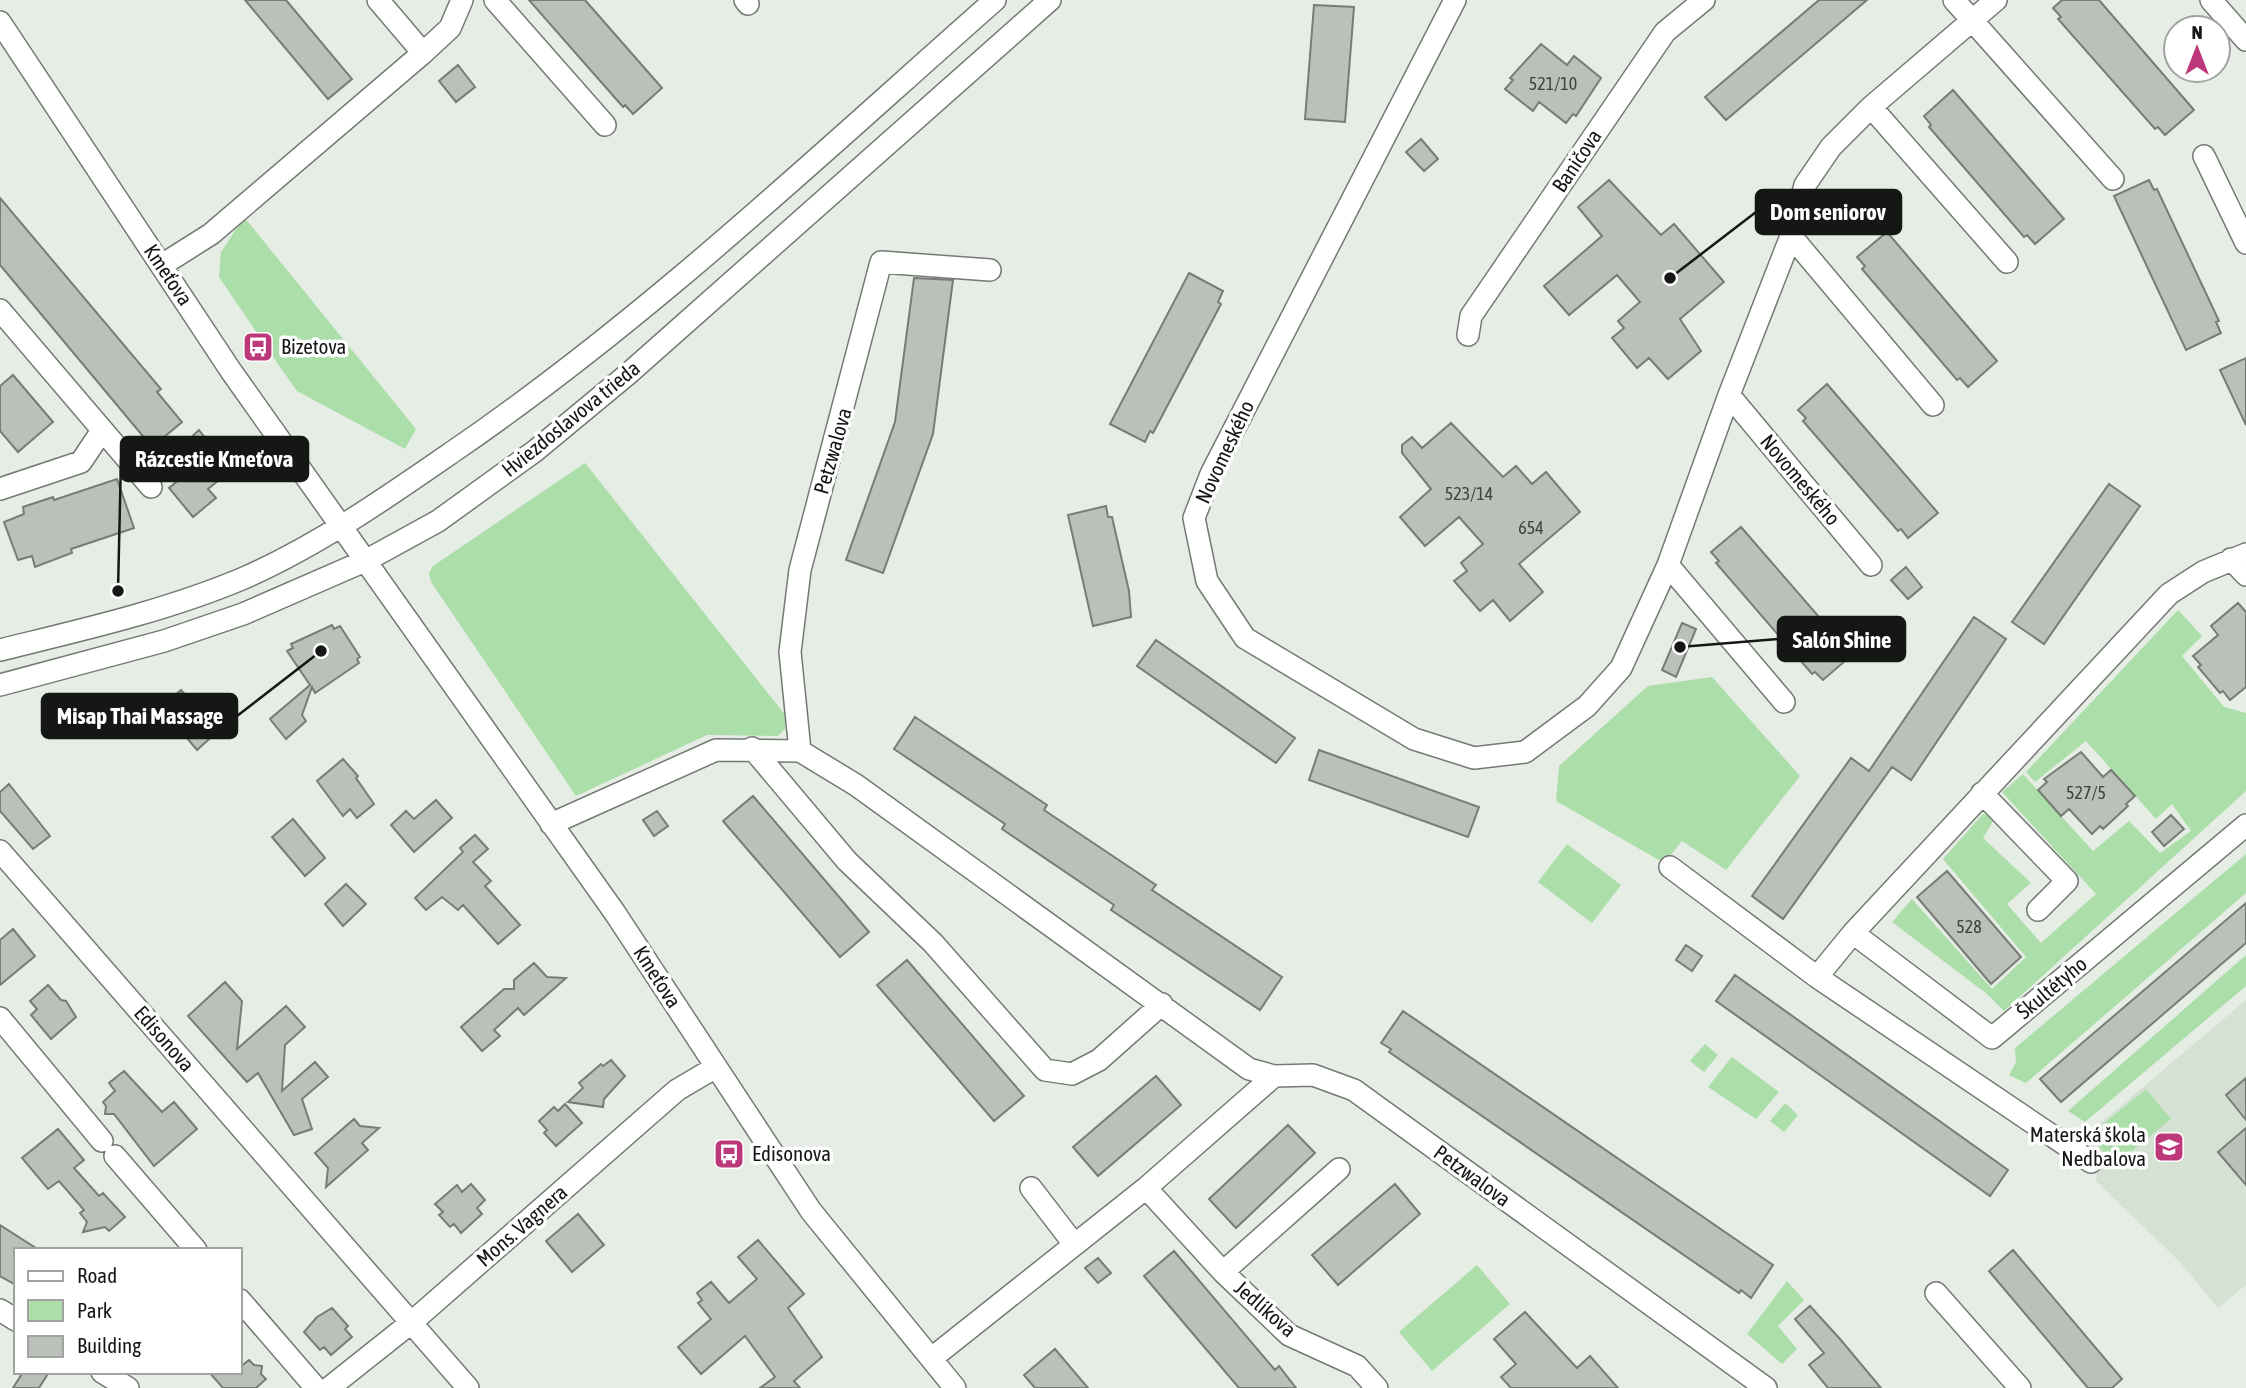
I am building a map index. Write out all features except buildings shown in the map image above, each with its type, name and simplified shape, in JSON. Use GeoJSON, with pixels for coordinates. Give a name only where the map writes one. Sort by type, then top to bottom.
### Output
{"type":"FeatureCollection","features":[{"type":"Feature","properties":{"kind":"street"},"geometry":{"type":"LineString","coordinates":[[378,0],[424,53]]}},
{"type":"Feature","properties":{"kind":"street"},"geometry":{"type":"LineString","coordinates":[[162,265],[211,234],[424,53],[450,28],[462,0]]}},
{"type":"Feature","properties":{"kind":"street"},"geometry":{"type":"LineString","coordinates":[[495,0],[605,125]]}},
{"type":"Feature","properties":{"kind":"street","name":"Hviezdoslavova trieda"},"geometry":{"type":"LineString","coordinates":[[0,650],[127,617],[244,578],[340,526],[528,401],[624,327],[995,0]]}},
{"type":"Feature","properties":{"kind":"street","name":"Hviezdoslavova trieda"},"geometry":{"type":"LineString","coordinates":[[0,685],[164,641],[243,614],[367,560],[438,521],[535,451],[628,374],[1050,0]]}},
{"type":"Feature","properties":{"kind":"street","name":"Novomeského"},"geometry":{"type":"LineString","coordinates":[[1455,0],[1210,474],[1194,518],[1207,581],[1245,638],[1413,738],[1474,758],[1525,752],[1587,706],[1621,668],[1668,565],[1729,395],[1791,236],[1805,185],[1831,146],[1871,107],[1997,0]]}},
{"type":"Feature","properties":{"kind":"street","name":"Baničova"},"geometry":{"type":"LineString","coordinates":[[1468,335],[1471,316],[1665,32],[1704,0]]}},
{"type":"Feature","properties":{"kind":"street"},"geometry":{"type":"LineString","coordinates":[[1954,0],[2113,179]]}},
{"type":"Feature","properties":{"kind":"street"},"geometry":{"type":"LineString","coordinates":[[2211,0],[2246,40]]}},
{"type":"Feature","properties":{"kind":"street","name":"Kmeťova"},"geometry":{"type":"LineString","coordinates":[[0,22],[340,526],[367,560],[551,824],[811,1211],[955,1388]]}},
{"type":"Feature","properties":{"kind":"street"},"geometry":{"type":"LineString","coordinates":[[1871,107],[2007,261]]}},
{"type":"Feature","properties":{"kind":"street"},"geometry":{"type":"LineString","coordinates":[[2204,156],[2246,243]]}},
{"type":"Feature","properties":{"kind":"street"},"geometry":{"type":"LineString","coordinates":[[1791,236],[1933,405]]}},
{"type":"Feature","properties":{"kind":"street","name":"Petzwalova"},"geometry":{"type":"LineString","coordinates":[[800,751],[790,652],[800,570],[881,262],[990,271]]}},
{"type":"Feature","properties":{"kind":"street"},"geometry":{"type":"LineString","coordinates":[[0,310],[101,432],[151,487]]}},
{"type":"Feature","properties":{"kind":"street","name":"Novomeského"},"geometry":{"type":"LineString","coordinates":[[1729,395],[1871,565]]}},
{"type":"Feature","properties":{"kind":"street"},"geometry":{"type":"LineString","coordinates":[[0,489],[81,462],[101,432]]}},
{"type":"Feature","properties":{"kind":"street"},"geometry":{"type":"LineString","coordinates":[[1817,977],[1853,933],[2169,594],[2203,572],[2239,557],[2246,575]]}},
{"type":"Feature","properties":{"kind":"street"},"geometry":{"type":"LineString","coordinates":[[1668,565],[1784,702]]}},
{"type":"Feature","properties":{"kind":"street"},"geometry":{"type":"LineString","coordinates":[[752,748],[847,861],[933,943],[1045,1070],[1072,1074],[1099,1060],[1162,1004]]}},
{"type":"Feature","properties":{"kind":"street","name":"Petzwalova"},"geometry":{"type":"LineString","coordinates":[[551,824],[716,750],[752,748],[800,751],[856,785],[1249,1069],[1274,1076],[1313,1075],[1354,1090],[1766,1388]]}},
{"type":"Feature","properties":{"kind":"street"},"geometry":{"type":"LineString","coordinates":[[1982,793],[2067,881],[2038,910]]}},
{"type":"Feature","properties":{"kind":"street","name":"Škultétyho"},"geometry":{"type":"LineString","coordinates":[[1853,933],[1992,1038],[2246,825]]}},
{"type":"Feature","properties":{"kind":"street","name":"Edisonova"},"geometry":{"type":"LineString","coordinates":[[0,851],[468,1388]]}},
{"type":"Feature","properties":{"kind":"street"},"geometry":{"type":"LineString","coordinates":[[1670,867],[1817,977],[2091,1162]]}},
{"type":"Feature","properties":{"kind":"street"},"geometry":{"type":"LineString","coordinates":[[0,1018],[194,1248]]}},
{"type":"Feature","properties":{"kind":"street","name":"Mons. Vagnera"},"geometry":{"type":"LineString","coordinates":[[329,1388],[412,1322],[677,1090],[716,1067]]}},
{"type":"Feature","properties":{"kind":"street"},"geometry":{"type":"LineString","coordinates":[[932,1358],[1146,1188],[1274,1076]]}},
{"type":"Feature","properties":{"kind":"street","name":"Jedlíkova"},"geometry":{"type":"LineString","coordinates":[[1223,1272],[1339,1169]]}},
{"type":"Feature","properties":{"kind":"street"},"geometry":{"type":"LineString","coordinates":[[1031,1188],[1074,1244]]}},
{"type":"Feature","properties":{"kind":"street","name":"Jedlíkova"},"geometry":{"type":"LineString","coordinates":[[1146,1188],[1223,1272],[1289,1335],[1357,1366],[1377,1388]]}},
{"type":"Feature","properties":{"kind":"street"},"geometry":{"type":"LineString","coordinates":[[1936,1293],[2020,1388]]}},
{"type":"Feature","properties":{"kind":"street"},"geometry":{"type":"LineString","coordinates":[[242,1302],[316,1388]]}},
{"type":"Feature","properties":{"kind":"street"},"geometry":{"type":"LineString","coordinates":[[105,1374],[128,1388]]}},
{"type":"Feature","properties":{"kind":"shaded area","name":"Materská škola Nedbalova"},"geometry":{"type":"Polygon","coordinates":[[[2246,1000],[2246,1285],[2218,1308],[2179,1261],[2096,1181],[2099,1158],[2085,1136],[2246,1000]]]}},
{"type":"Feature","properties":{"kind":"green space"},"geometry":{"type":"Polygon","coordinates":[[[244,217],[416,429],[405,449],[297,391],[280,367],[219,277],[221,252],[244,217]]]}},
{"type":"Feature","properties":{"kind":"green space"},"geometry":{"type":"Polygon","coordinates":[[[585,463],[786,716],[785,729],[778,736],[707,735],[576,796],[431,582],[429,573],[433,566],[585,463]]]}},
{"type":"Feature","properties":{"kind":"green space"},"geometry":{"type":"Polygon","coordinates":[[[2178,610],[2202,636],[2182,656],[2224,707],[2246,713],[2246,791],[2004,1011],[1987,994],[1892,922],[1912,899],[1992,989],[2026,957],[1943,859],[1983,814],[1995,818],[1983,838],[2031,883],[2007,904],[2041,943],[2096,894],[2002,792],[2023,774],[2093,851],[2129,821],[2160,853],[2191,831],[2172,804],[2156,819],[2086,741],[2035,782],[2026,772],[2178,610]]]}},
{"type":"Feature","properties":{"kind":"green space"},"geometry":{"type":"Polygon","coordinates":[[[1712,677],[1800,776],[1726,870],[1682,841],[1664,863],[1556,801],[1559,766],[1648,686],[1712,677]]]}},
{"type":"Feature","properties":{"kind":"green space"},"geometry":{"type":"Polygon","coordinates":[[[1567,844],[1621,885],[1592,923],[1538,882],[1567,844]]]}},
{"type":"Feature","properties":{"kind":"green space"},"geometry":{"type":"Polygon","coordinates":[[[2246,854],[2246,893],[2026,1083],[2009,1075],[2016,1062],[2015,1048],[2246,854]]]}},
{"type":"Feature","properties":{"kind":"green space"},"geometry":{"type":"Polygon","coordinates":[[[2246,955],[2246,986],[2085,1122],[2068,1111],[2246,955]]]}},
{"type":"Feature","properties":{"kind":"green space"},"geometry":{"type":"Polygon","coordinates":[[[1705,1044],[1718,1055],[1704,1072],[1690,1061],[1705,1044]]]}},
{"type":"Feature","properties":{"kind":"green space"},"geometry":{"type":"Polygon","coordinates":[[[1732,1057],[1779,1092],[1756,1119],[1708,1087],[1732,1057]]]}},
{"type":"Feature","properties":{"kind":"green space"},"geometry":{"type":"Polygon","coordinates":[[[2146,1089],[2171,1119],[2114,1165],[2090,1135],[2146,1089]]]}},
{"type":"Feature","properties":{"kind":"green space"},"geometry":{"type":"Polygon","coordinates":[[[1785,1103],[1798,1115],[1784,1132],[1770,1121],[1785,1103]]]}},
{"type":"Feature","properties":{"kind":"green space"},"geometry":{"type":"Polygon","coordinates":[[[1477,1265],[1510,1304],[1432,1371],[1399,1332],[1477,1265]]]}},
{"type":"Feature","properties":{"kind":"green space"},"geometry":{"type":"Polygon","coordinates":[[[1787,1281],[1804,1300],[1778,1326],[1797,1349],[1782,1364],[1747,1334],[1787,1281]]]}},
{"type":"Feature","properties":{"kind":"place","name":"Dom seniorov"},"geometry":{"type":"Point","coordinates":[1670,278]}},
{"type":"Feature","properties":{"kind":"place","name":"Bizetova"},"geometry":{"type":"Point","coordinates":[258,347]}},
{"type":"Feature","properties":{"kind":"place","name":"Rázcestie Kmeťova"},"geometry":{"type":"Point","coordinates":[118,591]}},
{"type":"Feature","properties":{"kind":"place","name":"Salón Shine"},"geometry":{"type":"Point","coordinates":[1680,647]}},
{"type":"Feature","properties":{"kind":"place","name":"Misap Thai Massage"},"geometry":{"type":"Point","coordinates":[321,651]}},
{"type":"Feature","properties":{"kind":"place","name":"Materská škola Nedbalova"},"geometry":{"type":"Point","coordinates":[2169,1147]}},
{"type":"Feature","properties":{"kind":"place","name":"Edisonova"},"geometry":{"type":"Point","coordinates":[729,1154]}}]}
